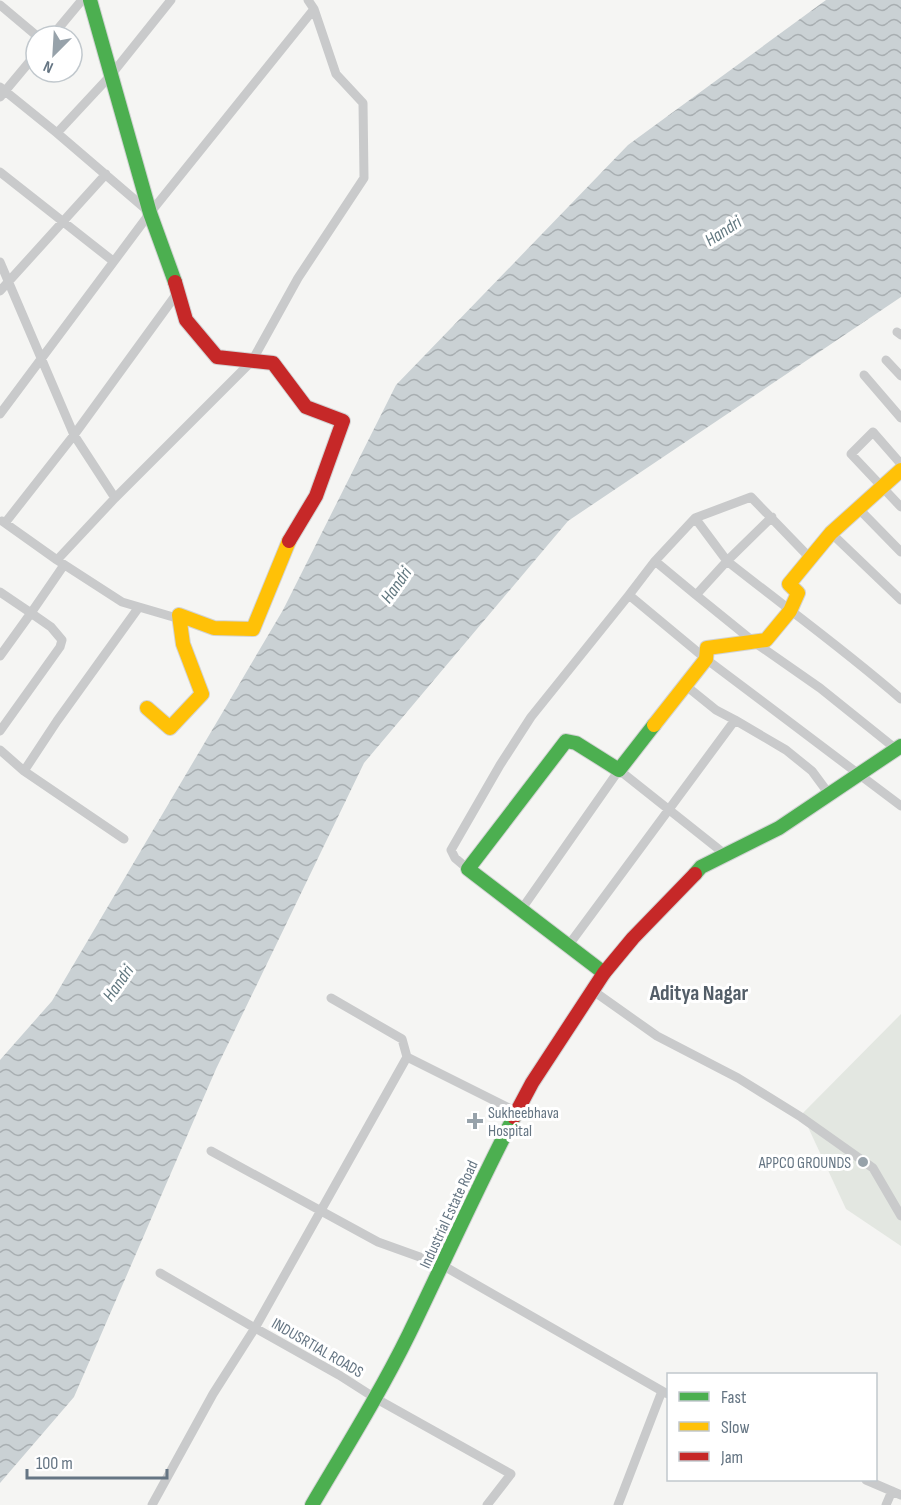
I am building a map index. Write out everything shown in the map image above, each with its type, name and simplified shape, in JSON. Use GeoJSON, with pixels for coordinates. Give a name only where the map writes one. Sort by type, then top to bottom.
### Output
{"type":"FeatureCollection","features":[{"type":"Feature","properties":{"kind":"street"},"geometry":{"type":"LineString","coordinates":[[62,24],[82,0]]}},
{"type":"Feature","properties":{"kind":"street"},"geometry":{"type":"LineString","coordinates":[[90,0],[150,213],[186,320],[217,357],[273,363],[306,407],[343,421],[316,496],[289,542],[253,629],[214,628],[179,615],[183,644],[202,694],[170,728],[147,708]]}},
{"type":"Feature","properties":{"kind":"street"},"geometry":{"type":"LineString","coordinates":[[57,133],[111,75],[171,0]]}},
{"type":"Feature","properties":{"kind":"street"},"geometry":{"type":"LineString","coordinates":[[2,649],[31,613],[61,562],[115,498],[252,361],[298,278],[364,178],[363,103],[336,74],[314,9],[308,0]]}},
{"type":"Feature","properties":{"kind":"street"},"geometry":{"type":"LineString","coordinates":[[0,2],[24,24]]}},
{"type":"Feature","properties":{"kind":"street"},"geometry":{"type":"LineString","coordinates":[[0,414],[150,213],[314,9]]}},
{"type":"Feature","properties":{"kind":"street"},"geometry":{"type":"LineString","coordinates":[[24,67],[2,92],[57,133],[150,213]]}},
{"type":"Feature","properties":{"kind":"street"},"geometry":{"type":"LineString","coordinates":[[0,172],[113,261]]}},
{"type":"Feature","properties":{"kind":"street"},"geometry":{"type":"LineString","coordinates":[[0,291],[106,174]]}},
{"type":"Feature","properties":{"kind":"street"},"geometry":{"type":"LineString","coordinates":[[0,262],[74,435],[115,498]]}},
{"type":"Feature","properties":{"kind":"street"},"geometry":{"type":"LineString","coordinates":[[178,292],[74,435],[2,521],[122,602],[180,619]]}},
{"type":"Feature","properties":{"kind":"street"},"geometry":{"type":"LineString","coordinates":[[886,360],[901,376]]}},
{"type":"Feature","properties":{"kind":"street"},"geometry":{"type":"LineString","coordinates":[[864,375],[901,418]]}},
{"type":"Feature","properties":{"kind":"street"},"geometry":{"type":"LineString","coordinates":[[901,464],[873,432],[851,454],[901,507]]}},
{"type":"Feature","properties":{"kind":"street"},"geometry":{"type":"LineString","coordinates":[[520,910],[619,770],[706,659],[706,648],[766,640],[790,611],[798,592],[789,584],[831,534],[901,470]]}},
{"type":"Feature","properties":{"kind":"street"},"geometry":{"type":"LineString","coordinates":[[604,973],[468,869],[455,858],[451,850],[531,717],[655,561],[695,518],[751,497],[810,558]]}},
{"type":"Feature","properties":{"kind":"street"},"geometry":{"type":"LineString","coordinates":[[858,508],[901,552]]}},
{"type":"Feature","properties":{"kind":"street"},"geometry":{"type":"LineString","coordinates":[[696,595],[771,517]]}},
{"type":"Feature","properties":{"kind":"street"},"geometry":{"type":"LineString","coordinates":[[695,518],[727,561],[847,653],[901,699]]}},
{"type":"Feature","properties":{"kind":"street"},"geometry":{"type":"LineString","coordinates":[[831,534],[901,600]]}},
{"type":"Feature","properties":{"kind":"street"},"geometry":{"type":"LineString","coordinates":[[468,869],[566,741],[576,743],[619,770],[726,855],[779,828],[899,747],[754,642],[655,561]]}},
{"type":"Feature","properties":{"kind":"street"},"geometry":{"type":"LineString","coordinates":[[0,592],[31,613],[58,634],[62,640],[60,647],[0,731]]}},
{"type":"Feature","properties":{"kind":"street"},"geometry":{"type":"LineString","coordinates":[[629,595],[706,659],[901,806]]}},
{"type":"Feature","properties":{"kind":"street"},"geometry":{"type":"LineString","coordinates":[[24,771],[139,607]]}},
{"type":"Feature","properties":{"kind":"street"},"geometry":{"type":"LineString","coordinates":[[685,685],[716,710],[786,750],[812,771],[829,794]]}},
{"type":"Feature","properties":{"kind":"street"},"geometry":{"type":"LineString","coordinates":[[568,946],[735,720]]}},
{"type":"Feature","properties":{"kind":"street"},"geometry":{"type":"LineString","coordinates":[[0,750],[24,771],[124,839]]}},
{"type":"Feature","properties":{"kind":"street","name":"Industrial Estate Road"},"geometry":{"type":"LineString","coordinates":[[312,1505],[375,1398],[408,1336],[482,1179],[532,1083],[592,990],[633,938],[701,867],[726,855]]}},
{"type":"Feature","properties":{"kind":"street"},"geometry":{"type":"LineString","coordinates":[[592,990],[657,1036],[738,1078],[801,1117],[873,1168],[901,1216]]}},
{"type":"Feature","properties":{"kind":"street"},"geometry":{"type":"LineString","coordinates":[[160,1273],[255,1328],[319,1210],[407,1057],[402,1039],[331,998]]}},
{"type":"Feature","properties":{"kind":"street"},"geometry":{"type":"LineString","coordinates":[[407,1057],[517,1112]]}},
{"type":"Feature","properties":{"kind":"street"},"geometry":{"type":"LineString","coordinates":[[211,1151],[378,1242],[442,1265],[665,1393],[618,1505]]}},
{"type":"Feature","properties":{"kind":"street","name":"INDUSRTIAL ROADS"},"geometry":{"type":"LineString","coordinates":[[152,1505],[213,1394],[255,1328],[511,1474],[487,1505]]}},
{"type":"Feature","properties":{"kind":"street"},"geometry":{"type":"LineString","coordinates":[[870,1481],[896,1493],[886,1505]]}},
{"type":"Feature","properties":{"kind":"shaded area","name":"APPCO GROUNDS"},"geometry":{"type":"Polygon","coordinates":[[[901,1014],[901,1246],[846,1209],[802,1114],[901,1014]]]}},
{"type":"Feature","properties":{"kind":"water","name":"Handri"},"geometry":{"type":"Polygon","coordinates":[[[826,0],[901,0],[901,297],[568,521],[364,763],[216,1069],[74,1397],[0,1483],[0,1060],[52,1001],[283,610],[396,385],[628,145],[826,0]]]}},
{"type":"Feature","properties":{"kind":"traffic: fast"},"geometry":{"type":"LineString","coordinates":[[90,0],[150,213],[175,282]]}},
{"type":"Feature","properties":{"kind":"traffic: fast"},"geometry":{"type":"LineString","coordinates":[[604,973],[468,869],[566,741],[576,743],[619,770],[654,725]]}},
{"type":"Feature","properties":{"kind":"traffic: fast"},"geometry":{"type":"LineString","coordinates":[[695,874],[701,867],[779,828],[901,746]]}},
{"type":"Feature","properties":{"kind":"traffic: fast"},"geometry":{"type":"LineString","coordinates":[[312,1505],[398,1356],[514,1117]]}},
{"type":"Feature","properties":{"kind":"traffic: slow"},"geometry":{"type":"LineString","coordinates":[[654,725],[706,659],[707,648],[766,640],[790,611],[798,593],[789,584],[831,533],[901,470]]}},
{"type":"Feature","properties":{"kind":"traffic: slow"},"geometry":{"type":"LineString","coordinates":[[147,708],[170,728],[202,694],[183,644],[179,615],[214,628],[253,629],[289,541]]}},
{"type":"Feature","properties":{"kind":"traffic: jam"},"geometry":{"type":"LineString","coordinates":[[175,282],[186,320],[217,357],[273,363],[306,407],[343,421],[316,496],[289,541]]}},
{"type":"Feature","properties":{"kind":"traffic: jam"},"geometry":{"type":"LineString","coordinates":[[514,1117],[532,1083],[604,973],[633,938],[695,874]]}},
{"type":"Feature","properties":{"kind":"place","name":"Sukheebhava Hospital"},"geometry":{"type":"Point","coordinates":[475,1121]}},
{"type":"Feature","properties":{"kind":"place","name":"APPCO GROUNDS"},"geometry":{"type":"Point","coordinates":[863,1162]}},
{"type":"Feature","properties":{"kind":"district","name":"Aditya Nagar"},"geometry":{"type":"Point","coordinates":[699,992]}}]}
